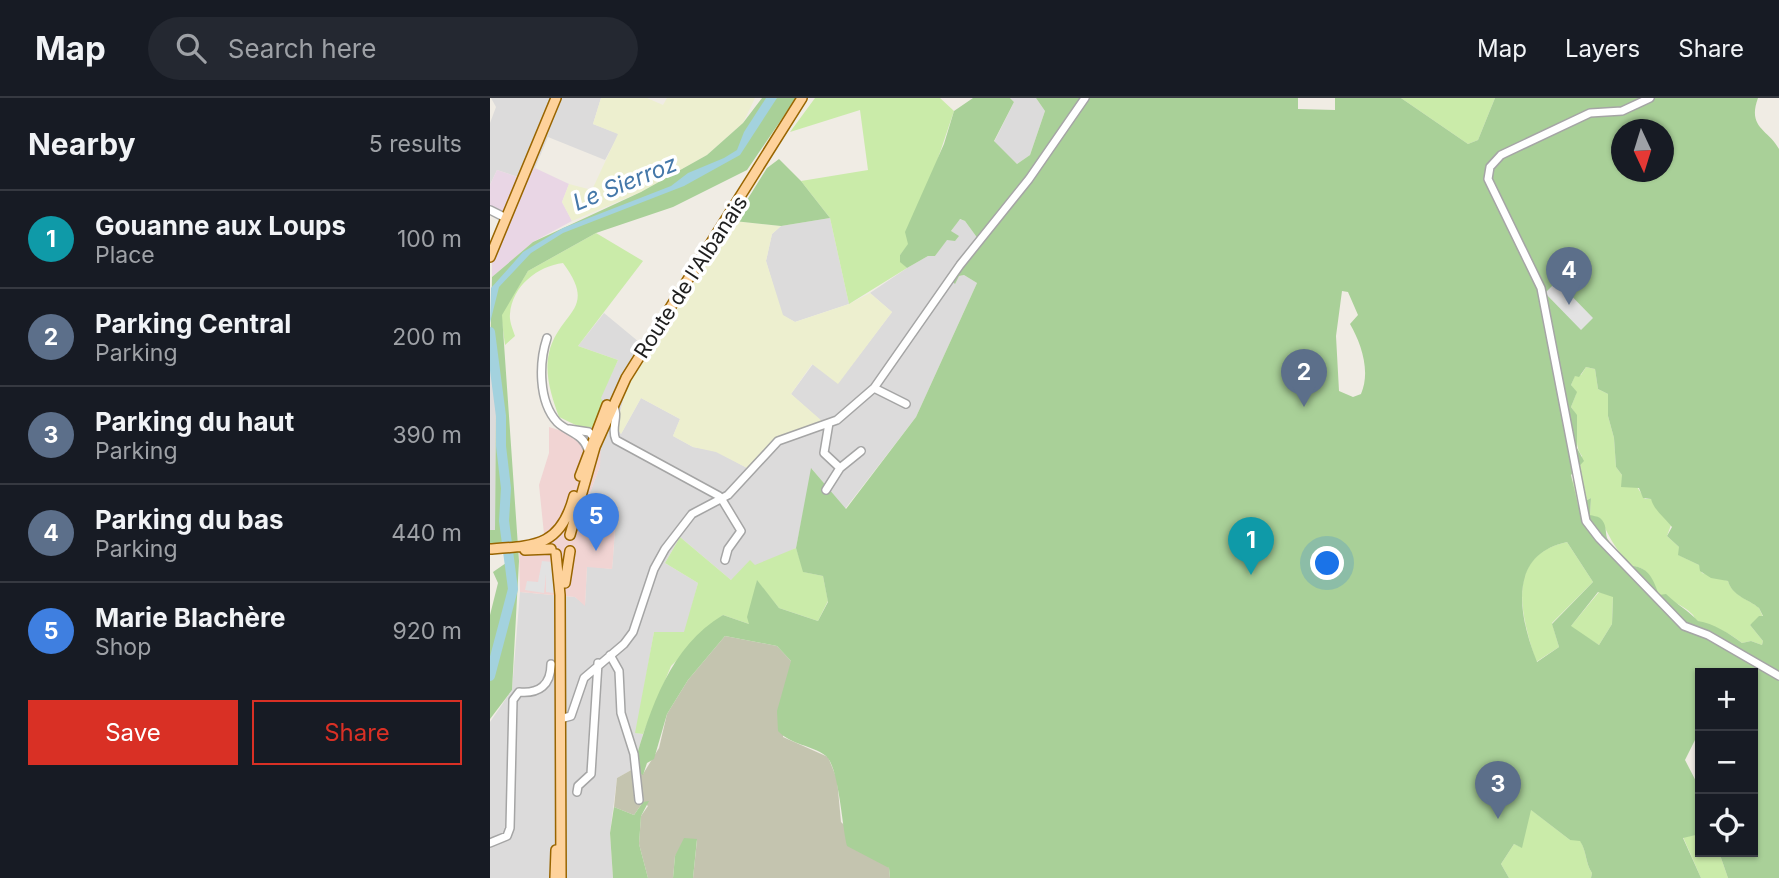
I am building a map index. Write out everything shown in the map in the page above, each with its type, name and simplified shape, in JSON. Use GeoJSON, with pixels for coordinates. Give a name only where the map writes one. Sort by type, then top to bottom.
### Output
{"type":"FeatureCollection","features":[{"type":"Feature","properties":{"kind":"main road"},"geometry":{"type":"LineString","coordinates":[[490,257],[556,98]]}},
{"type":"Feature","properties":{"kind":"main road","name":"Route de l'Albanais"},"geometry":{"type":"LineString","coordinates":[[559,532],[587,450],[611,397],[626,378],[804,98]]}},
{"type":"Feature","properties":{"kind":"main road","name":"Route de l'Albanais"},"geometry":{"type":"LineString","coordinates":[[570,535],[586,474],[626,378]]}},
{"type":"Feature","properties":{"kind":"main road"},"geometry":{"type":"LineString","coordinates":[[490,556],[497,551],[524,548],[550,539],[559,532],[570,535],[573,541],[566,565],[560,700]]}},
{"type":"Feature","properties":{"kind":"main road"},"geometry":{"type":"LineString","coordinates":[[550,539],[560,595],[561,878]]}},
{"type":"Feature","properties":{"kind":"main road"},"geometry":{"type":"LineString","coordinates":[[524,548],[564,555],[570,551]]}},
{"type":"Feature","properties":{"kind":"main road"},"geometry":{"type":"LineString","coordinates":[[555,878],[560,821]]}},
{"type":"Feature","properties":{"kind":"street"},"geometry":{"type":"LineString","coordinates":[[560,719],[572,716],[584,678],[633,632],[654,569],[665,549],[692,514],[739,484],[778,441],[829,423],[874,388],[960,265],[1029,179],[1084,98]]}},
{"type":"Feature","properties":{"kind":"street"},"geometry":{"type":"LineString","coordinates":[[1650,98],[1622,111],[1590,114],[1574,120],[1501,155],[1490,167],[1488,179],[1541,288],[1587,521],[1608,548],[1684,626],[1708,635],[1779,676]]}},
{"type":"Feature","properties":{"kind":"street"},"geometry":{"type":"LineString","coordinates":[[490,210],[506,218]]}},
{"type":"Feature","properties":{"kind":"street"},"geometry":{"type":"LineString","coordinates":[[547,338],[542,352],[544,389],[550,411],[565,428],[581,438],[587,450]]}},
{"type":"Feature","properties":{"kind":"street"},"geometry":{"type":"LineString","coordinates":[[874,388],[906,404]]}},
{"type":"Feature","properties":{"kind":"street"},"geometry":{"type":"LineString","coordinates":[[613,405],[616,412],[613,428],[616,440],[720,497],[741,533],[728,549],[725,560]]}},
{"type":"Feature","properties":{"kind":"street"},"geometry":{"type":"LineString","coordinates":[[829,423],[824,453],[840,468]]}},
{"type":"Feature","properties":{"kind":"street"},"geometry":{"type":"LineString","coordinates":[[565,428],[596,438],[586,474]]}},
{"type":"Feature","properties":{"kind":"street"},"geometry":{"type":"LineString","coordinates":[[826,490],[840,468],[861,451]]}},
{"type":"Feature","properties":{"kind":"street"},"geometry":{"type":"LineString","coordinates":[[610,655],[619,671],[621,713],[634,754],[639,800]]}},
{"type":"Feature","properties":{"kind":"street"},"geometry":{"type":"LineString","coordinates":[[577,792],[578,786],[592,774],[598,663]]}},
{"type":"Feature","properties":{"kind":"street"},"geometry":{"type":"LineString","coordinates":[[490,844],[507,836],[510,828],[513,700],[519,692],[529,693],[546,684],[550,680],[551,664]]}},
{"type":"Feature","properties":{"kind":"shaded area"},"geometry":{"type":"Polygon","coordinates":[[[491,98],[601,98],[593,124],[619,134],[605,160],[548,137],[535,168],[518,177],[497,170],[490,185],[490,123],[496,107],[491,98]]]}},
{"type":"Feature","properties":{"kind":"shaded area"},"geometry":{"type":"Polygon","coordinates":[[[601,98],[647,98],[663,105],[667,98],[755,98],[743,123],[707,155],[641,192],[572,221],[562,202],[569,184],[592,190],[618,134],[593,124],[601,98]]]}},
{"type":"Feature","properties":{"kind":"shaded area"},"geometry":{"type":"Polygon","coordinates":[[[1010,98],[1036,98],[1045,111],[1030,155],[1017,164],[994,142],[1014,102],[1010,98]]]}},
{"type":"Feature","properties":{"kind":"shaded area"},"geometry":{"type":"Polygon","coordinates":[[[535,168],[569,184],[562,202],[572,221],[533,242],[492,277],[492,260],[509,219],[490,208],[490,185],[497,170],[518,177],[535,168]]]}},
{"type":"Feature","properties":{"kind":"shaded area"},"geometry":{"type":"Polygon","coordinates":[[[830,218],[849,304],[795,322],[782,315],[766,261],[772,234],[781,226],[830,218]]]}},
{"type":"Feature","properties":{"kind":"shaded area"},"geometry":{"type":"Polygon","coordinates":[[[959,219],[965,221],[981,243],[959,276],[964,275],[977,283],[916,417],[845,509],[812,469],[796,548],[731,580],[680,537],[665,563],[698,583],[685,632],[654,632],[636,733],[643,734],[633,769],[617,778],[610,833],[613,878],[490,878],[490,722],[512,690],[520,592],[575,597],[585,605],[587,566],[612,569],[615,530],[581,526],[582,514],[600,466],[600,398],[618,360],[578,346],[604,313],[639,342],[616,427],[621,434],[641,398],[680,419],[673,436],[693,447],[716,451],[749,469],[774,440],[821,421],[791,394],[813,364],[838,383],[892,312],[870,293],[928,256],[935,256],[959,219]]]}},
{"type":"Feature","properties":{"kind":"shaded area"},"geometry":{"type":"Polygon","coordinates":[[[734,221],[781,226],[772,234],[766,261],[783,315],[795,322],[849,304],[870,293],[892,312],[838,384],[812,364],[791,394],[822,421],[774,440],[749,469],[716,452],[693,447],[673,436],[680,419],[641,398],[621,434],[616,427],[627,387],[734,221]]]}},
{"type":"Feature","properties":{"kind":"shaded area"},"geometry":{"type":"Polygon","coordinates":[[[1557,281],[1593,318],[1581,330],[1545,293],[1557,281]]]}},
{"type":"Feature","properties":{"kind":"shaded area"},"geometry":{"type":"Polygon","coordinates":[[[490,354],[496,407],[495,530],[490,530],[490,354]]]}},
{"type":"Feature","properties":{"kind":"shaded area"},"geometry":{"type":"Polygon","coordinates":[[[549,427],[601,443],[600,466],[582,514],[581,525],[615,529],[612,569],[587,567],[585,606],[575,597],[520,592],[519,544],[544,534],[539,485],[549,453],[549,427]]]}},
{"type":"Feature","properties":{"kind":"shaded area"},"geometry":{"type":"Polygon","coordinates":[[[542,561],[553,562],[556,569],[554,593],[546,592],[546,574],[544,593],[525,590],[527,581],[538,582],[542,561]]]}},
{"type":"Feature","properties":{"kind":"shaded area"},"geometry":{"type":"Polygon","coordinates":[[[725,636],[777,646],[792,662],[783,737],[828,757],[837,779],[841,822],[889,868],[890,878],[693,878],[697,840],[675,856],[673,878],[648,878],[639,844],[641,816],[648,806],[643,802],[634,815],[614,807],[617,778],[633,769],[643,774],[659,748],[667,714],[688,680],[725,636]]]}},
{"type":"Feature","properties":{"kind":"green space"},"geometry":{"type":"Polygon","coordinates":[[[762,98],[796,98],[747,170],[673,207],[596,233],[528,271],[502,315],[519,561],[512,690],[490,719],[490,615],[498,583],[493,572],[506,563],[506,555],[490,543],[490,530],[495,530],[496,407],[490,354],[492,277],[533,242],[641,192],[707,155],[743,123],[762,98]]]}},
{"type":"Feature","properties":{"kind":"green space"},"geometry":{"type":"Polygon","coordinates":[[[815,98],[940,98],[954,111],[909,244],[900,255],[900,261],[907,268],[849,304],[830,218],[801,181],[868,170],[860,110],[790,132],[815,98]]]}},
{"type":"Feature","properties":{"kind":"green space"},"geometry":{"type":"Polygon","coordinates":[[[973,98],[1010,98],[1014,102],[994,141],[1017,164],[1030,155],[1045,111],[1036,98],[1298,98],[1298,109],[1335,110],[1335,98],[1401,98],[1468,144],[1478,140],[1495,98],[1758,98],[1755,108],[1757,122],[1779,149],[1779,878],[1728,878],[1721,857],[1758,857],[1758,668],[1695,668],[1695,740],[1685,760],[1695,779],[1695,835],[1683,838],[1701,878],[1591,878],[1592,873],[1580,841],[1570,840],[1531,810],[1522,848],[1514,844],[1501,864],[1509,878],[890,878],[889,868],[847,846],[837,784],[826,756],[783,736],[778,731],[777,711],[791,661],[777,646],[725,636],[688,680],[667,714],[654,759],[647,763],[643,775],[633,769],[654,704],[675,663],[704,628],[723,615],[749,624],[747,617],[757,580],[779,608],[818,621],[828,602],[823,576],[803,572],[796,548],[811,468],[846,509],[916,417],[977,283],[964,275],[959,276],[955,284],[951,280],[981,243],[965,221],[960,219],[951,231],[959,236],[955,241],[947,240],[935,256],[928,256],[907,268],[900,262],[900,255],[908,244],[905,232],[944,144],[954,111],[973,98]],[[1342,291],[1336,336],[1339,391],[1353,397],[1361,394],[1365,367],[1361,348],[1350,324],[1358,315],[1348,292],[1342,291]],[[1586,367],[1579,377],[1575,376],[1571,385],[1577,392],[1571,407],[1577,415],[1577,448],[1584,461],[1571,475],[1578,505],[1591,498],[1590,515],[1602,520],[1607,538],[1632,566],[1647,572],[1659,595],[1666,594],[1698,621],[1715,626],[1742,643],[1751,641],[1762,645],[1763,641],[1750,625],[1759,616],[1763,616],[1759,608],[1737,594],[1728,581],[1711,578],[1700,571],[1699,565],[1678,555],[1679,547],[1667,536],[1672,527],[1651,499],[1643,498],[1639,488],[1621,487],[1622,475],[1616,467],[1614,438],[1608,416],[1608,394],[1598,389],[1595,369],[1586,367]],[[1567,542],[1547,549],[1534,560],[1526,574],[1522,590],[1522,608],[1537,662],[1559,647],[1552,624],[1593,582],[1567,542]],[[1598,592],[1571,626],[1599,645],[1612,624],[1613,597],[1598,592]]]}},
{"type":"Feature","properties":{"kind":"green space"},"geometry":{"type":"Polygon","coordinates":[[[1401,98],[1495,98],[1478,140],[1468,144],[1401,98]]]}},
{"type":"Feature","properties":{"kind":"green space"},"geometry":{"type":"Polygon","coordinates":[[[779,159],[801,181],[830,218],[781,226],[734,221],[767,168],[779,159]]]}},
{"type":"Feature","properties":{"kind":"green space"},"geometry":{"type":"Polygon","coordinates":[[[596,233],[643,261],[578,346],[618,360],[601,398],[604,404],[593,427],[584,429],[559,417],[548,377],[549,353],[554,339],[577,301],[573,279],[563,263],[544,268],[521,286],[510,314],[515,336],[505,345],[501,315],[528,271],[596,233]]]}},
{"type":"Feature","properties":{"kind":"green space"},"geometry":{"type":"Polygon","coordinates":[[[1586,367],[1595,369],[1598,389],[1608,394],[1608,416],[1614,438],[1616,467],[1622,475],[1622,487],[1637,487],[1645,499],[1651,499],[1671,525],[1667,536],[1679,547],[1679,555],[1699,565],[1702,573],[1728,581],[1737,593],[1759,608],[1763,617],[1750,625],[1763,641],[1762,645],[1751,641],[1742,643],[1727,633],[1699,622],[1684,608],[1660,595],[1649,574],[1627,561],[1602,522],[1590,515],[1591,498],[1578,505],[1572,487],[1574,469],[1580,466],[1582,456],[1577,445],[1576,419],[1571,407],[1576,394],[1571,385],[1575,375],[1581,375],[1586,367]]]}},
{"type":"Feature","properties":{"kind":"green space"},"geometry":{"type":"Polygon","coordinates":[[[680,537],[731,580],[750,560],[755,565],[796,548],[804,572],[823,576],[828,601],[818,621],[779,608],[757,581],[749,624],[723,615],[671,666],[643,734],[635,733],[654,632],[684,632],[698,583],[665,563],[680,537]]]}},
{"type":"Feature","properties":{"kind":"green space"},"geometry":{"type":"Polygon","coordinates":[[[1567,542],[1593,582],[1552,623],[1559,647],[1536,662],[1523,608],[1525,574],[1533,560],[1547,549],[1567,542]]]}},
{"type":"Feature","properties":{"kind":"green space"},"geometry":{"type":"Polygon","coordinates":[[[1599,592],[1613,596],[1612,624],[1599,645],[1570,627],[1599,592]]]}},
{"type":"Feature","properties":{"kind":"green space"},"geometry":{"type":"Polygon","coordinates":[[[649,801],[641,816],[639,844],[648,878],[613,878],[610,833],[614,807],[634,815],[643,802],[649,801]]]}},
{"type":"Feature","properties":{"kind":"green space"},"geometry":{"type":"Polygon","coordinates":[[[1530,809],[1570,840],[1580,840],[1592,873],[1591,878],[1509,878],[1501,864],[1514,844],[1521,847],[1530,809]]]}},
{"type":"Feature","properties":{"kind":"green space"},"geometry":{"type":"Polygon","coordinates":[[[1695,835],[1695,857],[1721,857],[1728,878],[1701,878],[1683,837],[1695,835]]]}},
{"type":"Feature","properties":{"kind":"green space"},"geometry":{"type":"Polygon","coordinates":[[[684,838],[697,839],[693,878],[673,878],[675,856],[684,838]]]}},
{"type":"Feature","properties":{"kind":"water"},"geometry":{"type":"Polygon","coordinates":[[[766,98],[777,98],[740,155],[684,186],[563,233],[531,253],[499,287],[490,323],[491,288],[523,252],[563,228],[671,186],[688,173],[737,150],[744,132],[766,98]]]}},
{"type":"Feature","properties":{"kind":"waterway","name":"Le Sierroz"},"geometry":{"type":"LineString","coordinates":[[490,332],[501,416],[506,488],[504,521],[513,589],[490,676]]}},
{"type":"Feature","properties":{"kind":"place","name":"Parking du bas"},"geometry":{"type":"Point","coordinates":[1569,305]}},
{"type":"Feature","properties":{"kind":"place","name":"Parking Central"},"geometry":{"type":"Point","coordinates":[1304,407]}},
{"type":"Feature","properties":{"kind":"place","name":"Marie Blachère"},"geometry":{"type":"Point","coordinates":[596,551]}},
{"type":"Feature","properties":{"kind":"place","name":"Gouanne aux Loups"},"geometry":{"type":"Point","coordinates":[1251,575]}},
{"type":"Feature","properties":{"kind":"place","name":"Parking du haut"},"geometry":{"type":"Point","coordinates":[1498,819]}}]}
